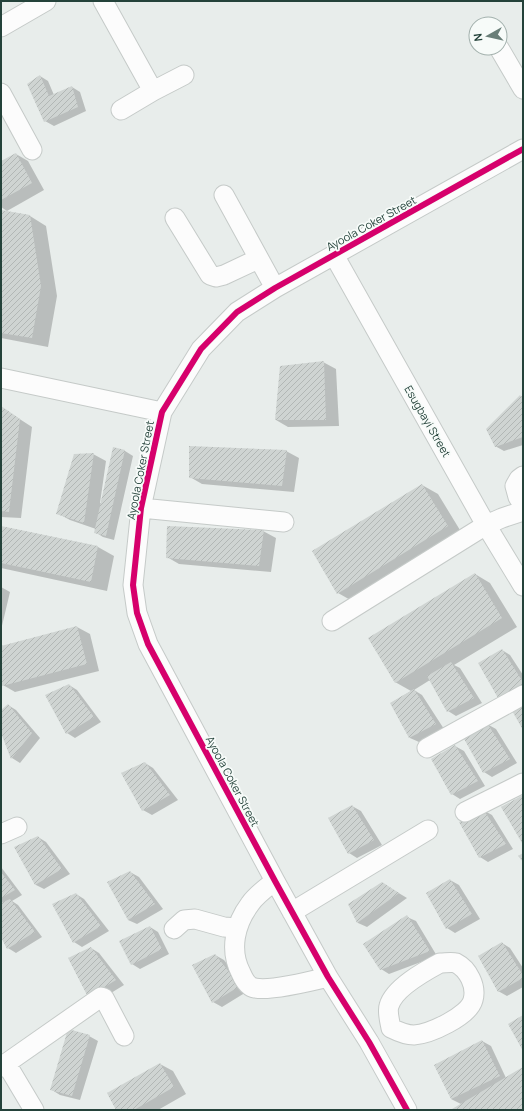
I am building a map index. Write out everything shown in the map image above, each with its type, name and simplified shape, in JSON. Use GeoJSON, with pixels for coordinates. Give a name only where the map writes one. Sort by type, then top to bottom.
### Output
{"type":"FeatureCollection","features":[{"type":"Feature","properties":{"kind":"street"},"geometry":{"type":"LineString","coordinates":[[1,27],[46,1]]}},
{"type":"Feature","properties":{"kind":"street"},"geometry":{"type":"LineString","coordinates":[[103,1],[153,91]]}},
{"type":"Feature","properties":{"kind":"street"},"geometry":{"type":"LineString","coordinates":[[504,56],[523,89]]}},
{"type":"Feature","properties":{"kind":"street"},"geometry":{"type":"LineString","coordinates":[[121,110],[184,75]]}},
{"type":"Feature","properties":{"kind":"street"},"geometry":{"type":"LineString","coordinates":[[1,93],[32,150]]}},
{"type":"Feature","properties":{"kind":"street","name":"Ayoola Coker Street"},"geometry":{"type":"LineString","coordinates":[[407,1110],[369,1042],[328,977],[148,644],[137,612],[133,585],[141,508],[162,412],[201,349],[237,312],[275,288],[523,149]]}},
{"type":"Feature","properties":{"kind":"street"},"geometry":{"type":"LineString","coordinates":[[224,195],[275,288]]}},
{"type":"Feature","properties":{"kind":"street"},"geometry":{"type":"LineString","coordinates":[[175,218],[210,275],[216,277],[224,275],[258,259]]}},
{"type":"Feature","properties":{"kind":"street","name":"Esugbayi Street"},"geometry":{"type":"LineString","coordinates":[[334,255],[494,521],[523,586]]}},
{"type":"Feature","properties":{"kind":"street"},"geometry":{"type":"LineString","coordinates":[[1,378],[162,412]]}},
{"type":"Feature","properties":{"kind":"street"},"geometry":{"type":"LineString","coordinates":[[523,476],[518,479],[515,486],[518,497],[523,505]]}},
{"type":"Feature","properties":{"kind":"street"},"geometry":{"type":"LineString","coordinates":[[141,508],[284,522]]}},
{"type":"Feature","properties":{"kind":"street"},"geometry":{"type":"LineString","coordinates":[[332,621],[494,521],[523,511]]}},
{"type":"Feature","properties":{"kind":"street"},"geometry":{"type":"LineString","coordinates":[[427,748],[523,695]]}},
{"type":"Feature","properties":{"kind":"street"},"geometry":{"type":"LineString","coordinates":[[465,812],[523,783]]}},
{"type":"Feature","properties":{"kind":"street"},"geometry":{"type":"LineString","coordinates":[[292,912],[428,830]]}},
{"type":"Feature","properties":{"kind":"street"},"geometry":{"type":"LineString","coordinates":[[275,881],[261,892],[250,904],[236,928],[234,942],[238,967],[246,982],[254,988],[265,989],[328,977]]}},
{"type":"Feature","properties":{"kind":"street"},"geometry":{"type":"LineString","coordinates":[[174,929],[184,920],[195,919],[224,927],[236,928]]}},
{"type":"Feature","properties":{"kind":"street"},"geometry":{"type":"LineString","coordinates":[[440,963],[455,963],[470,977],[473,990],[473,1000],[464,1013],[432,1031],[415,1035],[405,1034],[391,1028],[389,1007],[398,991],[421,974],[440,963]]}},
{"type":"Feature","properties":{"kind":"street"},"geometry":{"type":"LineString","coordinates":[[34,1110],[4,1065],[101,997],[104,998],[124,1036]]}},
{"type":"Feature","properties":{"kind":"street"},"geometry":{"type":"LineString","coordinates":[[369,1042],[391,1028]]}},
{"type":"Feature","properties":{"kind":"building"},"geometry":{"type":"Polygon","coordinates":[[[40,75],[49,96],[72,86],[78,107],[44,122],[27,84],[40,75]]]}},
{"type":"Feature","properties":{"kind":"building"},"geometry":{"type":"Polygon","coordinates":[[[16,153],[32,183],[1,200],[1,161],[16,153]]]}},
{"type":"Feature","properties":{"kind":"building"},"geometry":{"type":"Polygon","coordinates":[[[1,210],[30,215],[41,286],[32,338],[1,333],[1,210]]]}},
{"type":"Feature","properties":{"kind":"building"},"geometry":{"type":"Polygon","coordinates":[[[324,361],[326,420],[275,420],[280,366],[324,361]]]}},
{"type":"Feature","properties":{"kind":"building"},"geometry":{"type":"Polygon","coordinates":[[[520,395],[523,399],[523,437],[495,447],[486,429],[520,395]]]}},
{"type":"Feature","properties":{"kind":"building"},"geometry":{"type":"Polygon","coordinates":[[[1,406],[20,419],[9,512],[1,511],[1,406]]]}},
{"type":"Feature","properties":{"kind":"building"},"geometry":{"type":"Polygon","coordinates":[[[189,446],[287,450],[282,486],[189,478],[189,446]]]}},
{"type":"Feature","properties":{"kind":"building"},"geometry":{"type":"Polygon","coordinates":[[[113,447],[125,450],[106,536],[94,533],[113,447]]]}},
{"type":"Feature","properties":{"kind":"building"},"geometry":{"type":"Polygon","coordinates":[[[94,453],[84,523],[56,514],[74,454],[94,453]]]}},
{"type":"Feature","properties":{"kind":"building"},"geometry":{"type":"Polygon","coordinates":[[[422,484],[448,526],[337,594],[312,551],[422,484]]]}},
{"type":"Feature","properties":{"kind":"building"},"geometry":{"type":"Polygon","coordinates":[[[1,526],[98,546],[91,582],[1,563],[1,526]]]}},
{"type":"Feature","properties":{"kind":"building"},"geometry":{"type":"Polygon","coordinates":[[[167,526],[264,530],[259,566],[166,558],[167,526]]]}},
{"type":"Feature","properties":{"kind":"building"},"geometry":{"type":"Polygon","coordinates":[[[475,573],[502,618],[395,683],[368,638],[475,573]]]}},
{"type":"Feature","properties":{"kind":"building"},"geometry":{"type":"Polygon","coordinates":[[[77,626],[87,664],[2,686],[1,646],[77,626]]]}},
{"type":"Feature","properties":{"kind":"building"},"geometry":{"type":"Polygon","coordinates":[[[502,649],[523,682],[523,685],[498,698],[478,663],[502,649]]]}},
{"type":"Feature","properties":{"kind":"building"},"geometry":{"type":"Polygon","coordinates":[[[451,662],[474,698],[447,712],[427,676],[451,662]]]}},
{"type":"Feature","properties":{"kind":"building"},"geometry":{"type":"Polygon","coordinates":[[[69,684],[94,717],[66,734],[45,695],[69,684]]]}},
{"type":"Feature","properties":{"kind":"building"},"geometry":{"type":"Polygon","coordinates":[[[414,689],[436,724],[409,738],[390,703],[414,689]]]}},
{"type":"Feature","properties":{"kind":"building"},"geometry":{"type":"Polygon","coordinates":[[[523,703],[523,730],[511,709],[523,703]]]}},
{"type":"Feature","properties":{"kind":"building"},"geometry":{"type":"Polygon","coordinates":[[[8,704],[32,733],[11,759],[1,733],[1,710],[8,704]]]}},
{"type":"Feature","properties":{"kind":"building"},"geometry":{"type":"Polygon","coordinates":[[[487,723],[510,759],[483,773],[463,737],[487,723]]]}},
{"type":"Feature","properties":{"kind":"building"},"geometry":{"type":"Polygon","coordinates":[[[455,745],[478,781],[451,795],[431,759],[455,745]]]}},
{"type":"Feature","properties":{"kind":"building"},"geometry":{"type":"Polygon","coordinates":[[[145,762],[170,795],[142,811],[121,773],[145,762]]]}},
{"type":"Feature","properties":{"kind":"building"},"geometry":{"type":"Polygon","coordinates":[[[523,795],[523,842],[522,843],[501,807],[523,795]]]}},
{"type":"Feature","properties":{"kind":"building"},"geometry":{"type":"Polygon","coordinates":[[[352,805],[374,840],[348,854],[328,818],[352,805]]]}},
{"type":"Feature","properties":{"kind":"building"},"geometry":{"type":"Polygon","coordinates":[[[483,809],[506,844],[479,858],[459,822],[483,809]]]}},
{"type":"Feature","properties":{"kind":"building"},"geometry":{"type":"Polygon","coordinates":[[[38,836],[62,869],[35,885],[14,847],[38,836]]]}},
{"type":"Feature","properties":{"kind":"building"},"geometry":{"type":"Polygon","coordinates":[[[523,853],[523,862],[518,856],[523,853]]]}},
{"type":"Feature","properties":{"kind":"building"},"geometry":{"type":"Polygon","coordinates":[[[130,871],[155,904],[128,920],[107,882],[130,871]]]}},
{"type":"Feature","properties":{"kind":"building"},"geometry":{"type":"Polygon","coordinates":[[[1,872],[15,890],[1,898],[1,872]]]}},
{"type":"Feature","properties":{"kind":"building"},"geometry":{"type":"Polygon","coordinates":[[[450,879],[472,914],[446,929],[426,893],[450,879]]]}},
{"type":"Feature","properties":{"kind":"building"},"geometry":{"type":"Polygon","coordinates":[[[382,882],[399,893],[357,923],[348,904],[382,882]]]}},
{"type":"Feature","properties":{"kind":"building"},"geometry":{"type":"Polygon","coordinates":[[[76,893],[101,926],[73,943],[52,904],[76,893]]]}},
{"type":"Feature","properties":{"kind":"building"},"geometry":{"type":"Polygon","coordinates":[[[10,899],[35,932],[7,949],[1,937],[1,903],[10,899]]]}},
{"type":"Feature","properties":{"kind":"building"},"geometry":{"type":"Polygon","coordinates":[[[407,915],[430,951],[380,970],[363,944],[407,915]]]}},
{"type":"Feature","properties":{"kind":"building"},"geometry":{"type":"Polygon","coordinates":[[[150,926],[162,949],[131,965],[119,941],[150,926]]]}},
{"type":"Feature","properties":{"kind":"building"},"geometry":{"type":"Polygon","coordinates":[[[502,942],[523,975],[523,978],[498,992],[478,956],[502,942]]]}},
{"type":"Feature","properties":{"kind":"building"},"geometry":{"type":"Polygon","coordinates":[[[91,947],[116,980],[88,997],[68,958],[91,947]]]}},
{"type":"Feature","properties":{"kind":"building"},"geometry":{"type":"Polygon","coordinates":[[[215,954],[240,986],[212,1003],[192,965],[215,954]]]}},
{"type":"Feature","properties":{"kind":"building"},"geometry":{"type":"Polygon","coordinates":[[[523,1015],[523,1051],[508,1024],[523,1015]]]}},
{"type":"Feature","properties":{"kind":"building"},"geometry":{"type":"Polygon","coordinates":[[[68,1029],[90,1035],[72,1096],[50,1090],[68,1029]]]}},
{"type":"Feature","properties":{"kind":"building"},"geometry":{"type":"Polygon","coordinates":[[[482,1040],[500,1076],[451,1099],[434,1065],[482,1040]]]}},
{"type":"Feature","properties":{"kind":"building"},"geometry":{"type":"Polygon","coordinates":[[[160,1063],[174,1087],[134,1110],[116,1110],[107,1093],[160,1063]]]}},
{"type":"Feature","properties":{"kind":"building"},"geometry":{"type":"Polygon","coordinates":[[[523,1067],[523,1110],[452,1109],[523,1067]]]}},
{"type":"Feature","properties":{"kind":"cycle path"},"geometry":{"type":"LineString","coordinates":[[407,1110],[369,1042],[328,977],[148,644],[137,613],[133,585],[141,508],[162,412],[201,349],[237,312],[275,288],[523,149]]}}]}
